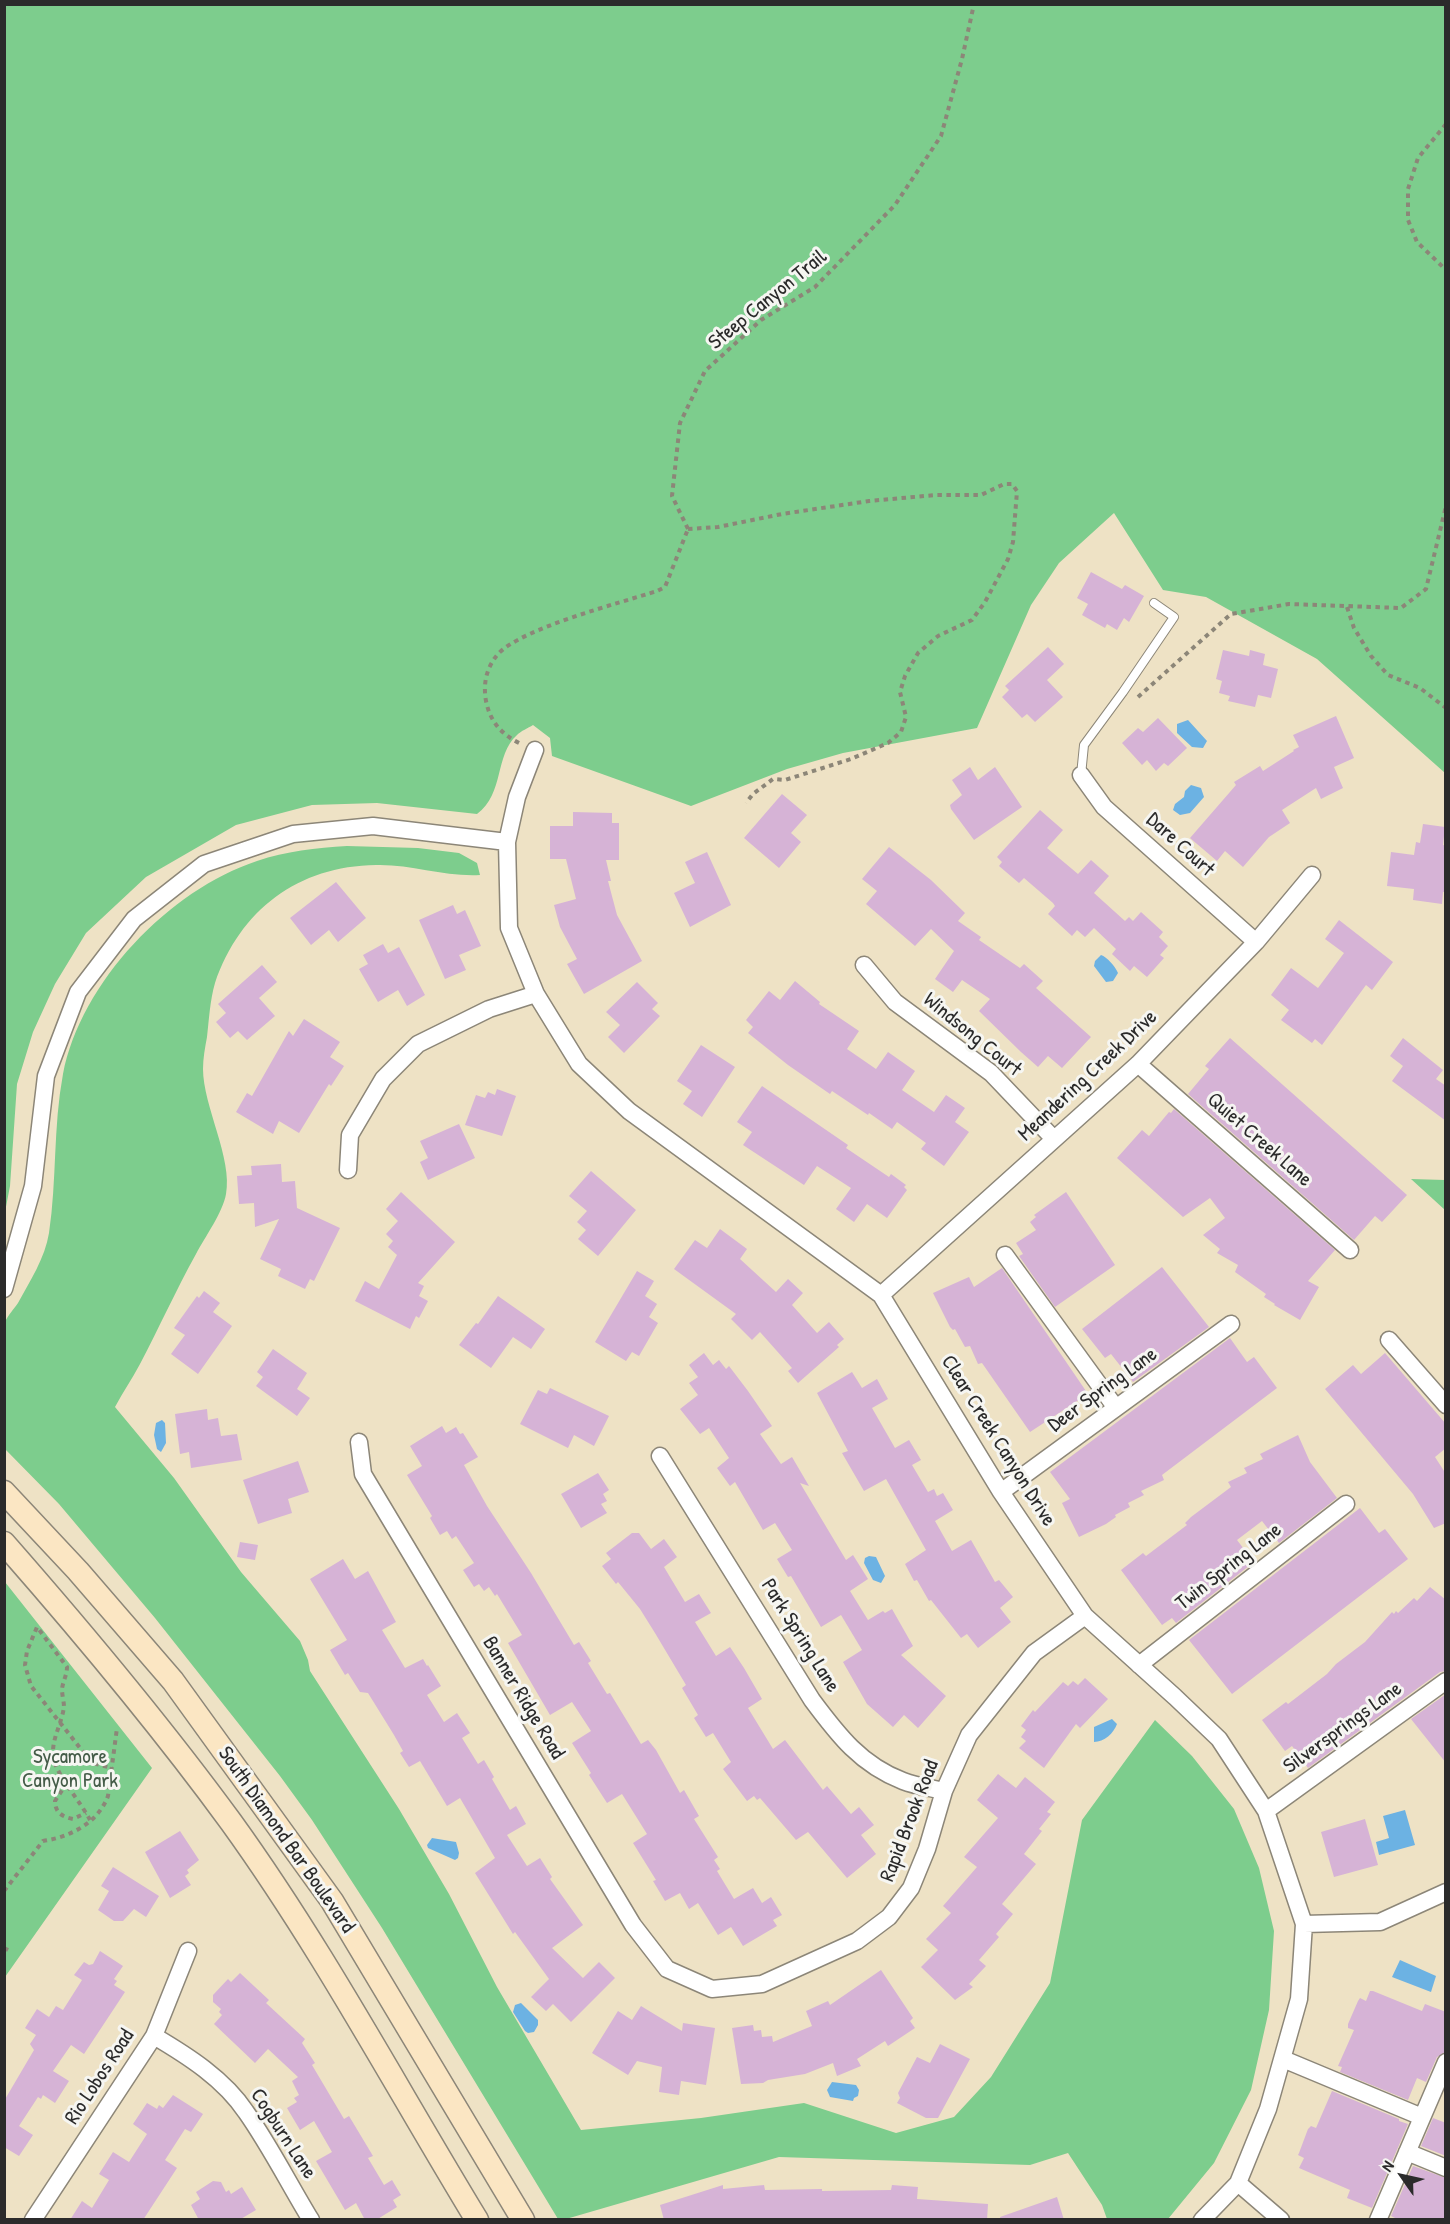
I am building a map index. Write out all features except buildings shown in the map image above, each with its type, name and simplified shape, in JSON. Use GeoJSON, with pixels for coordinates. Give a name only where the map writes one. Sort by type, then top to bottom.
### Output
{"type":"FeatureCollection","features":[{"type":"Feature","properties":{"kind":"main road","name":"South Diamond Bar Boulevard"},"geometry":{"type":"LineString","coordinates":[[4,1492],[78,1571],[173,1681],[332,1901],[523,2220]]}},
{"type":"Feature","properties":{"kind":"main road","name":"South Diamond Bar Boulevard"},"geometry":{"type":"LineString","coordinates":[[4,1543],[88,1640],[231,1822],[302,1928],[477,2220]]}},
{"type":"Feature","properties":{"kind":"street","name":"Clear Creek Canyon Drive"},"geometry":{"type":"LineString","coordinates":[[535,750],[517,797],[507,842],[509,928],[536,994],[579,1064],[629,1111],[880,1295],[1001,1492],[1085,1616],[1219,1739],[1266,1811],[1304,1924],[1299,1999],[1268,2109],[1238,2183],[1202,2220]]}},
{"type":"Feature","properties":{"kind":"street","name":"Dare Court"},"geometry":{"type":"LineString","coordinates":[[1081,775],[1104,807],[1256,942]]}},
{"type":"Feature","properties":{"kind":"street"},"geometry":{"type":"LineString","coordinates":[[4,1289],[33,1186],[46,1076],[78,992],[134,919],[204,864],[293,834],[373,826],[507,842]]}},
{"type":"Feature","properties":{"kind":"street","name":"Meandering Creek Drive"},"geometry":{"type":"LineString","coordinates":[[880,1295],[1138,1064],[1256,942],[1312,875]]}},
{"type":"Feature","properties":{"kind":"street","name":"Windsong Court"},"geometry":{"type":"LineString","coordinates":[[864,965],[895,1002],[991,1073],[1054,1139]]}},
{"type":"Feature","properties":{"kind":"street"},"geometry":{"type":"LineString","coordinates":[[348,1170],[350,1135],[383,1079],[418,1044],[489,1009],[536,994]]}},
{"type":"Feature","properties":{"kind":"street","name":"Quiet Creek Lane"},"geometry":{"type":"LineString","coordinates":[[1138,1064],[1350,1250]]}},
{"type":"Feature","properties":{"kind":"street"},"geometry":{"type":"LineString","coordinates":[[1005,1255],[1116,1407]]}},
{"type":"Feature","properties":{"kind":"street","name":"Deer Spring Lane"},"geometry":{"type":"LineString","coordinates":[[1001,1492],[1231,1324]]}},
{"type":"Feature","properties":{"kind":"street"},"geometry":{"type":"LineString","coordinates":[[1389,1340],[1446,1406]]}},
{"type":"Feature","properties":{"kind":"street","name":"Banner Ridge Road"},"geometry":{"type":"LineString","coordinates":[[359,1442],[363,1474],[633,1925],[667,1969]]}},
{"type":"Feature","properties":{"kind":"street","name":"Park Spring Lane"},"geometry":{"type":"LineString","coordinates":[[660,1456],[812,1700],[837,1734],[864,1760],[903,1780],[944,1791]]}},
{"type":"Feature","properties":{"kind":"street","name":"Twin Spring Lane"},"geometry":{"type":"LineString","coordinates":[[1139,1665],[1346,1504]]}},
{"type":"Feature","properties":{"kind":"street","name":"Rapid Brook Road"},"geometry":{"type":"LineString","coordinates":[[667,1969],[712,1989],[762,1984],[857,1941],[889,1917],[911,1888],[927,1849],[944,1791],[969,1735],[1034,1653],[1085,1616]]}},
{"type":"Feature","properties":{"kind":"street","name":"Silversprings Lane"},"geometry":{"type":"LineString","coordinates":[[1266,1811],[1446,1681]]}},
{"type":"Feature","properties":{"kind":"street"},"geometry":{"type":"LineString","coordinates":[[1304,1924],[1380,1922],[1446,1892]]}},
{"type":"Feature","properties":{"kind":"street","name":"Rio Lobos Road"},"geometry":{"type":"LineString","coordinates":[[33,2220],[154,2036],[188,1951]]}},
{"type":"Feature","properties":{"kind":"street","name":"Cogburn Lane"},"geometry":{"type":"LineString","coordinates":[[154,2036],[183,2053],[214,2077],[245,2111],[310,2220]]}},
{"type":"Feature","properties":{"kind":"street"},"geometry":{"type":"LineString","coordinates":[[1283,2059],[1422,2117]]}},
{"type":"Feature","properties":{"kind":"street"},"geometry":{"type":"LineString","coordinates":[[1378,2220],[1446,2062]]}},
{"type":"Feature","properties":{"kind":"street"},"geometry":{"type":"LineString","coordinates":[[1407,2152],[1446,2168]]}},
{"type":"Feature","properties":{"kind":"street"},"geometry":{"type":"LineString","coordinates":[[1238,2183],[1281,2220]]}},
{"type":"Feature","properties":{"kind":"lane"},"geometry":{"type":"LineString","coordinates":[[1081,775],[1084,745],[1174,617],[1154,603]]}},
{"type":"Feature","properties":{"kind":"path","name":"Steep Canyon Trail"},"geometry":{"type":"LineString","coordinates":[[688,529],[672,496],[680,423],[705,371],[760,320],[815,287],[895,205],[941,136],[974,4]]}},
{"type":"Feature","properties":{"kind":"path"},"geometry":{"type":"LineString","coordinates":[[1446,124],[1418,158],[1408,189],[1408,220],[1417,242],[1446,270]]}},
{"type":"Feature","properties":{"kind":"path"},"geometry":{"type":"LineString","coordinates":[[535,750],[508,737],[495,724],[488,710],[484,687],[489,668],[499,653],[538,630],[657,591],[665,586],[688,529],[718,527],[782,513],[870,501],[936,495],[981,495],[1004,484],[1012,484],[1017,491],[1013,542],[1008,559],[985,602],[972,620],[938,636],[918,653],[905,676],[900,692],[906,717],[902,732],[888,743],[810,774],[785,780],[773,779],[753,794],[746,803]]}},
{"type":"Feature","properties":{"kind":"path"},"geometry":{"type":"LineString","coordinates":[[1136,699],[1231,614],[1289,604],[1401,608],[1426,589],[1446,506]]}},
{"type":"Feature","properties":{"kind":"path"},"geometry":{"type":"LineString","coordinates":[[1347,607],[1354,628],[1371,656],[1388,675],[1420,688],[1446,708]]}},
{"type":"Feature","properties":{"kind":"path"},"geometry":{"type":"LineString","coordinates":[[90,1820],[56,1767],[53,1744],[59,1722],[64,1707],[62,1691],[67,1667],[37,1627],[27,1651],[25,1665],[31,1686],[59,1722],[92,1763],[112,1768]]}},
{"type":"Feature","properties":{"kind":"path"},"geometry":{"type":"LineString","coordinates":[[4,1891],[43,1841],[58,1839],[73,1833],[90,1820],[105,1803],[117,1728]]}},
{"type":"Feature","properties":{"kind":"path"},"geometry":{"type":"LineString","coordinates":[[68,1783],[55,1801],[57,1810],[60,1814],[74,1819],[87,1813]]}},
{"type":"Feature","properties":{"kind":"path"},"geometry":{"type":"LineString","coordinates":[[4,1948],[10,1951]]}},
{"type":"Feature","properties":{"kind":"green space"},"geometry":{"type":"Polygon","coordinates":[[[5,4],[1445,5],[1445,773],[1317,659],[1206,597],[1163,590],[1114,513],[1059,563],[1031,605],[977,728],[843,753],[787,769],[691,806],[552,756],[550,738],[533,725],[519,734],[510,744],[492,796],[477,814],[377,803],[312,805],[236,825],[146,877],[86,933],[55,984],[33,1032],[17,1084],[10,1186],[5,1212],[5,4]]]}},
{"type":"Feature","properties":{"kind":"green space"},"geometry":{"type":"Polygon","coordinates":[[[347,846],[418,848],[459,853],[477,863],[480,875],[454,874],[389,865],[348,867],[321,874],[297,884],[276,897],[256,914],[240,934],[226,957],[215,983],[203,1065],[204,1084],[225,1165],[226,1194],[218,1216],[115,1407],[174,1478],[241,1572],[300,1641],[310,1671],[399,1809],[449,1894],[497,1987],[581,2130],[701,2118],[804,2103],[896,2133],[954,2117],[991,2077],[1050,1983],[1082,1820],[1155,1720],[1192,1756],[1234,1809],[1259,1868],[1274,1931],[1269,2010],[1251,2090],[1214,2163],[1168,2219],[1107,2219],[1102,2205],[1068,2153],[1030,2165],[779,2157],[566,2219],[558,2219],[382,1928],[312,1820],[155,1618],[59,1504],[5,1449],[4,1325],[36,1269],[47,1242],[63,1074],[73,1040],[89,1006],[109,974],[134,944],[162,917],[192,894],[224,875],[257,861],[301,850],[347,846]]]}},
{"type":"Feature","properties":{"kind":"green space"},"geometry":{"type":"Polygon","coordinates":[[[1411,1179],[1445,1180],[1445,1210],[1411,1179]]]}},
{"type":"Feature","properties":{"kind":"green space","name":"Sycamore Canyon Park"},"geometry":{"type":"Polygon","coordinates":[[[5,1582],[152,1768],[5,1977],[5,1582]]]}},
{"type":"Feature","properties":{"kind":"water"},"geometry":{"type":"Polygon","coordinates":[[[1188,720],[1207,741],[1203,748],[1192,747],[1177,733],[1177,724],[1188,720]]]}},
{"type":"Feature","properties":{"kind":"water"},"geometry":{"type":"Polygon","coordinates":[[[1191,785],[1201,788],[1204,797],[1190,813],[1180,815],[1173,810],[1175,804],[1184,797],[1185,791],[1191,785]]]}},
{"type":"Feature","properties":{"kind":"water"},"geometry":{"type":"Polygon","coordinates":[[[1101,955],[1111,962],[1118,973],[1113,981],[1106,982],[1094,966],[1095,961],[1101,955]]]}},
{"type":"Feature","properties":{"kind":"water"},"geometry":{"type":"Polygon","coordinates":[[[162,1420],[165,1423],[166,1443],[161,1452],[157,1449],[154,1435],[156,1423],[162,1420]]]}},
{"type":"Feature","properties":{"kind":"water"},"geometry":{"type":"Polygon","coordinates":[[[876,1557],[885,1576],[881,1583],[873,1580],[864,1563],[865,1558],[876,1557]]]}},
{"type":"Feature","properties":{"kind":"water"},"geometry":{"type":"Polygon","coordinates":[[[1112,1719],[1117,1724],[1114,1731],[1105,1739],[1094,1742],[1094,1727],[1112,1719]]]}},
{"type":"Feature","properties":{"kind":"water"},"geometry":{"type":"Polygon","coordinates":[[[1405,1810],[1415,1845],[1379,1855],[1376,1842],[1389,1838],[1383,1816],[1405,1810]]]}},
{"type":"Feature","properties":{"kind":"water"},"geometry":{"type":"Polygon","coordinates":[[[432,1838],[456,1842],[458,1858],[455,1860],[428,1848],[427,1845],[432,1838]]]}},
{"type":"Feature","properties":{"kind":"water"},"geometry":{"type":"Polygon","coordinates":[[[1400,1960],[1436,1976],[1431,1992],[1392,1977],[1400,1960]]]}},
{"type":"Feature","properties":{"kind":"water"},"geometry":{"type":"Polygon","coordinates":[[[521,2003],[538,2020],[534,2032],[525,2031],[513,2012],[515,2005],[521,2003]]]}},
{"type":"Feature","properties":{"kind":"water"},"geometry":{"type":"Polygon","coordinates":[[[832,2082],[856,2085],[859,2090],[858,2096],[853,2101],[830,2097],[827,2090],[832,2082]]]}}]}
